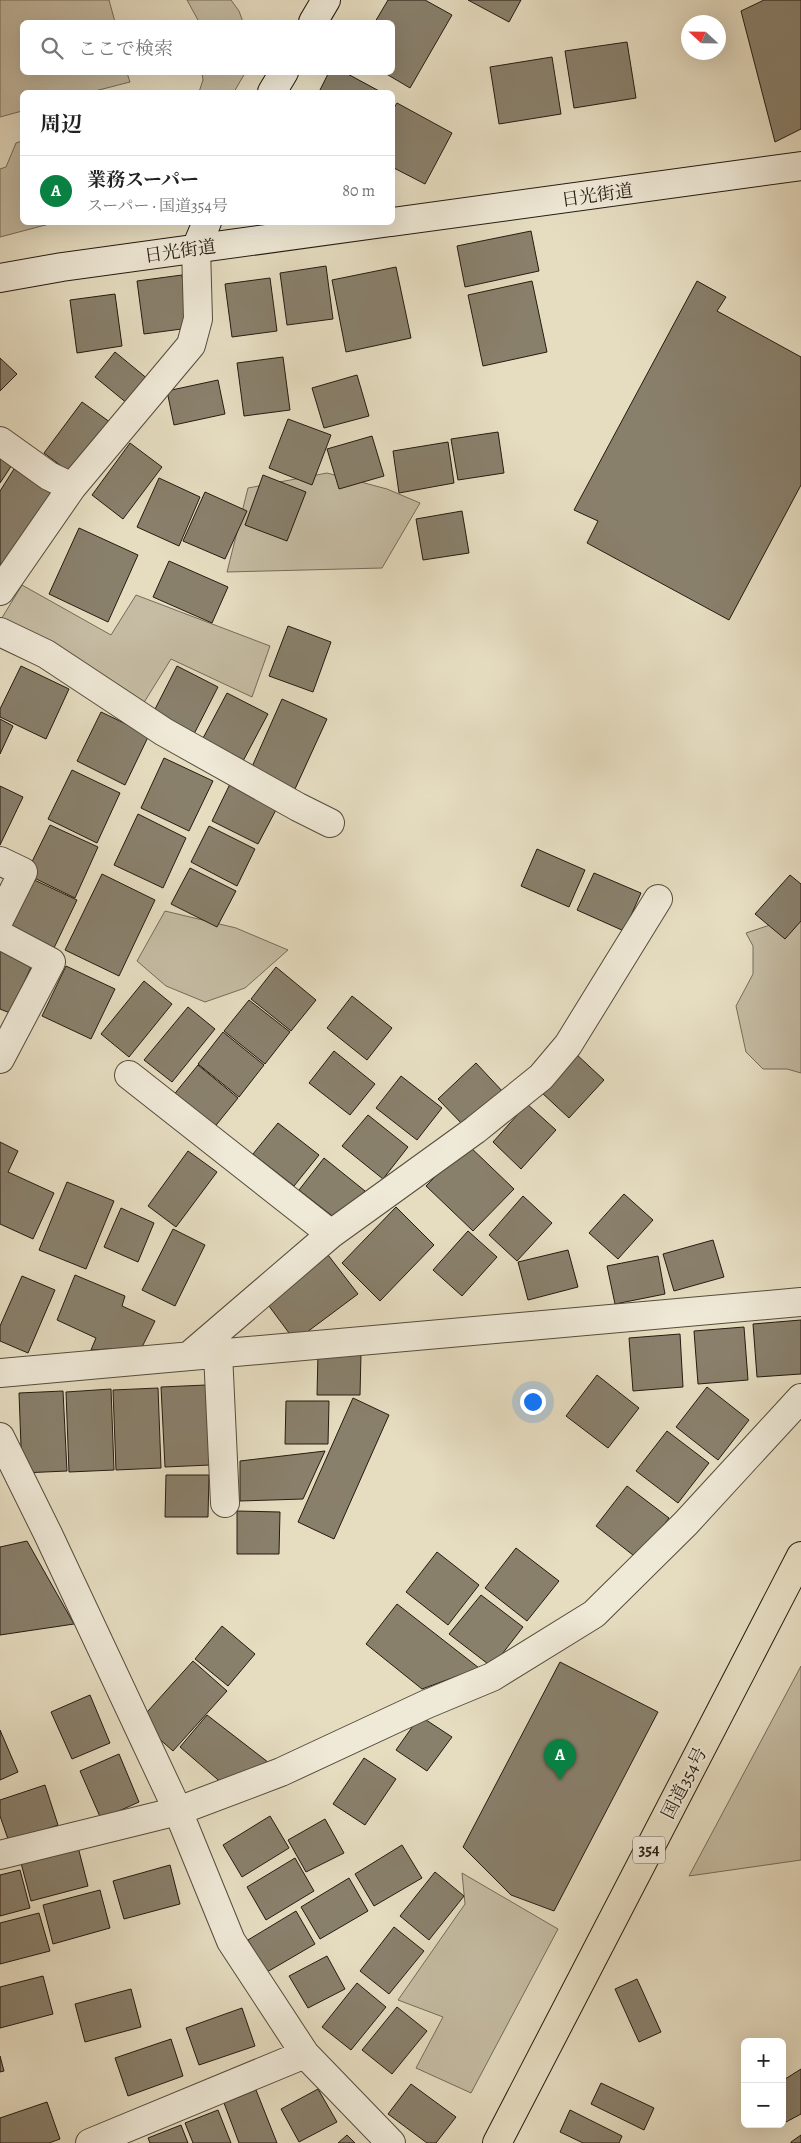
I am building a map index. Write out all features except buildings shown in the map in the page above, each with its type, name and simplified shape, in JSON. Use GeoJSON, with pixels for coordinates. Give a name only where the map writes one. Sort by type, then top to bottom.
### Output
{"type":"FeatureCollection","features":[{"type":"Feature","properties":{"kind":"highway","name":"国道354号"},"geometry":{"type":"LineString","coordinates":[[497,2143],[801,1556]]}},
{"type":"Feature","properties":{"kind":"street"},"geometry":{"type":"LineString","coordinates":[[314,20],[326,0]]}},
{"type":"Feature","properties":{"kind":"street"},"geometry":{"type":"LineString","coordinates":[[273,90],[282,75]]}},
{"type":"Feature","properties":{"kind":"street","name":"日光街道"},"geometry":{"type":"LineString","coordinates":[[395,222],[801,166]]}},
{"type":"Feature","properties":{"kind":"street"},"geometry":{"type":"LineString","coordinates":[[0,591],[72,487],[191,345],[198,319],[196,248],[206,225]]}},
{"type":"Feature","properties":{"kind":"street","name":"日光街道"},"geometry":{"type":"LineString","coordinates":[[0,278],[62,267],[369,225]]}},
{"type":"Feature","properties":{"kind":"street"},"geometry":{"type":"LineString","coordinates":[[0,441],[49,476],[72,487]]}},
{"type":"Feature","properties":{"kind":"street"},"geometry":{"type":"LineString","coordinates":[[0,632],[46,654],[164,732],[330,823]]}},
{"type":"Feature","properties":{"kind":"street"},"geometry":{"type":"LineString","coordinates":[[0,861],[23,872],[0,918]]}},
{"type":"Feature","properties":{"kind":"street"},"geometry":{"type":"LineString","coordinates":[[190,1355],[331,1234],[475,1130],[541,1077],[568,1045],[658,899]]}},
{"type":"Feature","properties":{"kind":"street"},"geometry":{"type":"LineString","coordinates":[[0,935],[51,962],[0,1059]]}},
{"type":"Feature","properties":{"kind":"street"},"geometry":{"type":"LineString","coordinates":[[129,1075],[331,1234]]}},
{"type":"Feature","properties":{"kind":"street"},"geometry":{"type":"LineString","coordinates":[[0,1373],[801,1302]]}},
{"type":"Feature","properties":{"kind":"street"},"geometry":{"type":"LineString","coordinates":[[218,1353],[225,1504]]}},
{"type":"Feature","properties":{"kind":"street"},"geometry":{"type":"LineString","coordinates":[[0,1855],[178,1810],[282,1772],[426,1704],[492,1677],[594,1614],[686,1523],[801,1398]]}},
{"type":"Feature","properties":{"kind":"street"},"geometry":{"type":"LineString","coordinates":[[0,1437],[178,1810],[231,1942],[305,2054],[391,2143]]}},
{"type":"Feature","properties":{"kind":"street"},"geometry":{"type":"LineString","coordinates":[[90,2143],[305,2054]]}},
{"type":"Feature","properties":{"kind":"shaded area"},"geometry":{"type":"Polygon","coordinates":[[[0,0],[109,0],[114,20],[20,20],[20,75],[128,75],[130,82],[99,90],[20,90],[20,112],[0,117],[0,0]]]}},
{"type":"Feature","properties":{"kind":"shaded area"},"geometry":{"type":"Polygon","coordinates":[[[187,0],[231,0],[239,11],[242,20],[198,20],[187,0]]]}},
{"type":"Feature","properties":{"kind":"shaded area"},"geometry":{"type":"Polygon","coordinates":[[[202,75],[244,75],[235,90],[200,90],[203,80],[202,75]]]}},
{"type":"Feature","properties":{"kind":"shaded area"},"geometry":{"type":"Polygon","coordinates":[[[20,142],[20,225],[45,225],[0,237],[0,169],[6,167],[16,143],[20,142]]]}},
{"type":"Feature","properties":{"kind":"shaded area"},"geometry":{"type":"Polygon","coordinates":[[[327,473],[387,489],[420,503],[382,568],[227,572],[248,488],[327,473]]]}},
{"type":"Feature","properties":{"kind":"shaded area"},"geometry":{"type":"Polygon","coordinates":[[[22,585],[111,635],[136,595],[270,646],[252,697],[171,659],[143,704],[0,621],[22,585]]]}},
{"type":"Feature","properties":{"kind":"shaded area"},"geometry":{"type":"Polygon","coordinates":[[[165,911],[236,928],[288,950],[245,988],[205,1002],[166,986],[137,961],[165,911]]]}},
{"type":"Feature","properties":{"kind":"shaded area"},"geometry":{"type":"Polygon","coordinates":[[[801,916],[801,1073],[787,1069],[763,1069],[746,1052],[736,1006],[753,974],[753,946],[746,933],[801,916]]]}},
{"type":"Feature","properties":{"kind":"shaded area"},"geometry":{"type":"Polygon","coordinates":[[[801,1666],[801,1860],[689,1876],[801,1666]]]}},
{"type":"Feature","properties":{"kind":"shaded area"},"geometry":{"type":"Polygon","coordinates":[[[462,1873],[558,1929],[471,2093],[416,2068],[443,2017],[398,2000],[465,1904],[462,1873]]]}},
{"type":"Feature","properties":{"kind":"place","name":"業務スーパー"},"geometry":{"type":"Point","coordinates":[560,1780]}}]}
